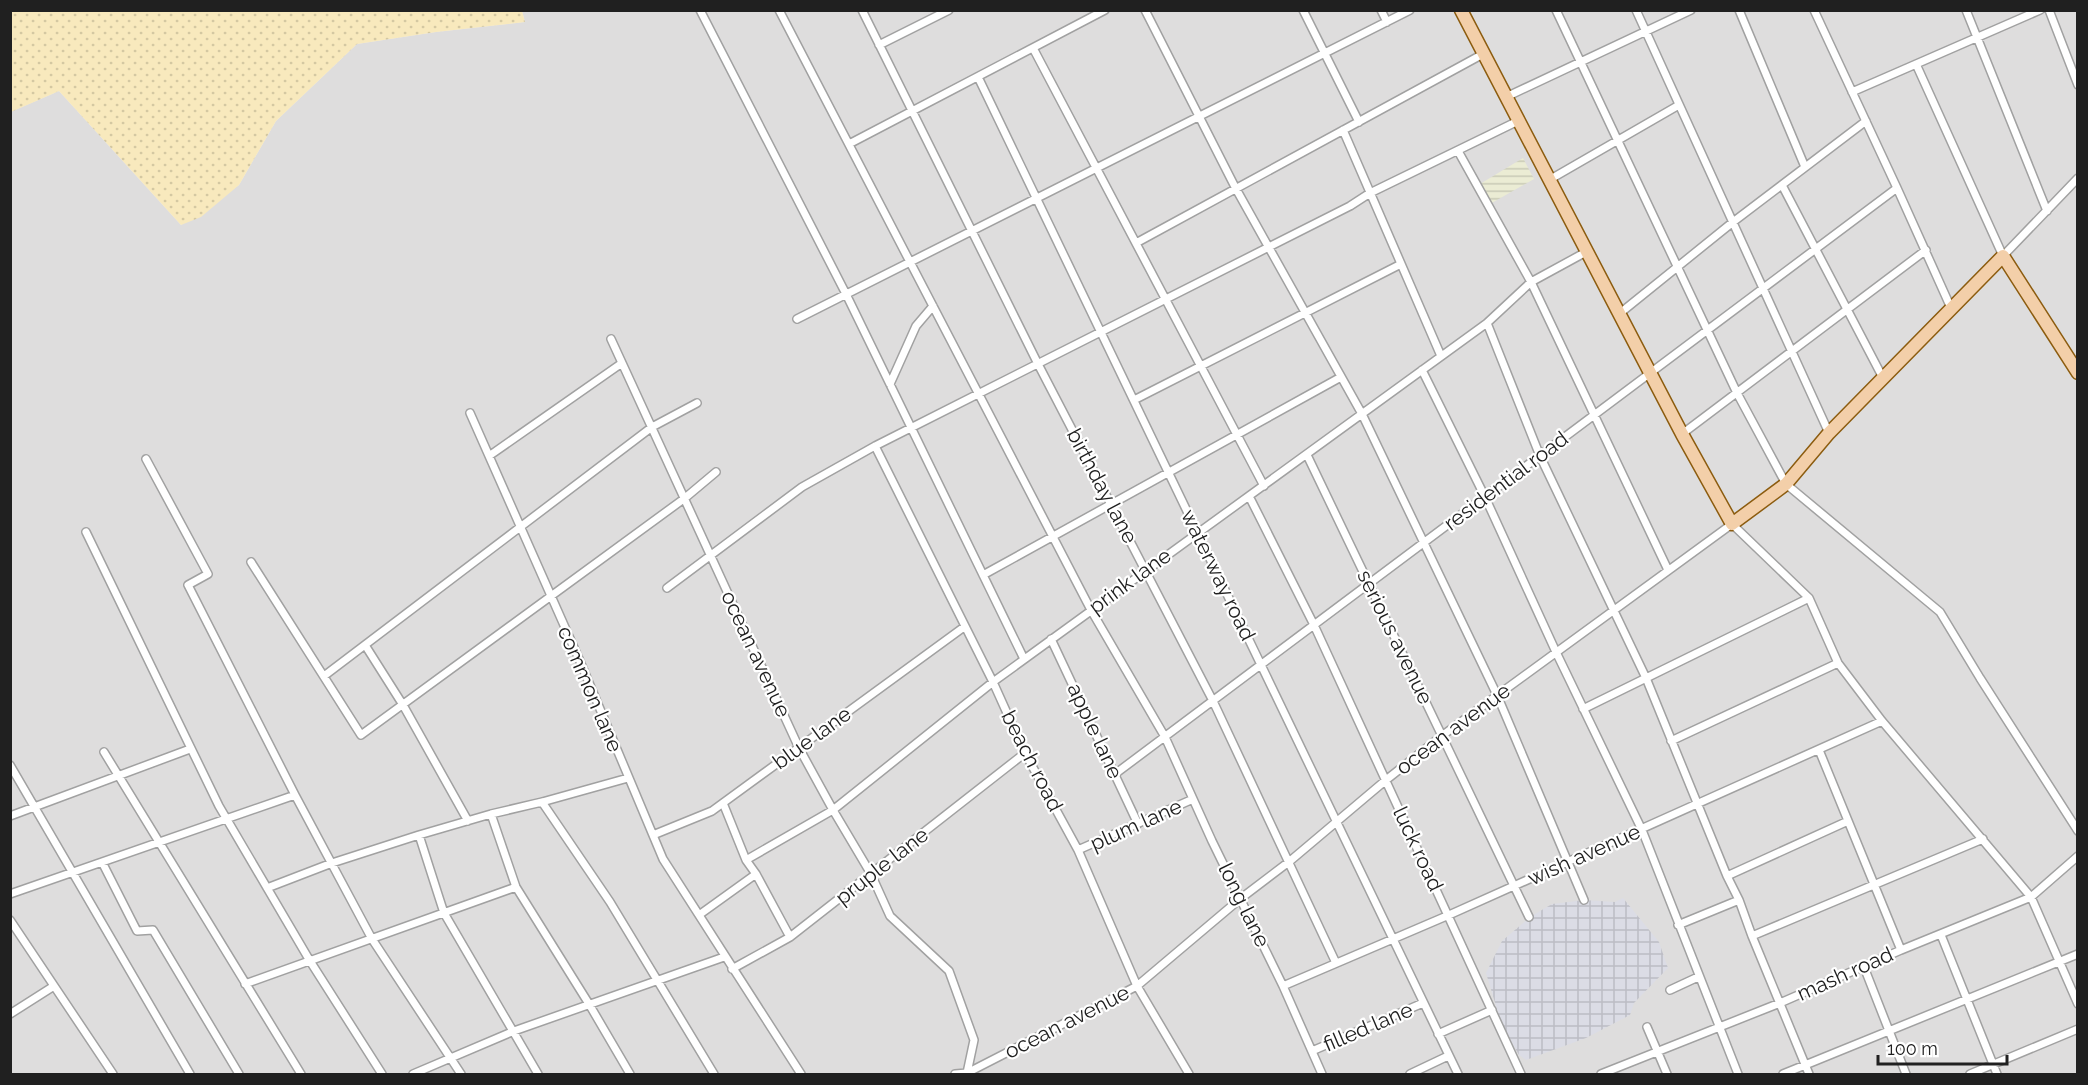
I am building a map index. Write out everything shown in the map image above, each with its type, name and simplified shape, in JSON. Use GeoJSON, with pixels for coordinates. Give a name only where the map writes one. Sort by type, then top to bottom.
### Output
{"type":"FeatureCollection","features":[{"type":"Feature","properties":{"kind":"main road"},"geometry":{"type":"LineString","coordinates":[[1461,10],[1586,252],[1732,524],[1786,483],[1829,433],[2003,256],[2078,373]]}},
{"type":"Feature","properties":{"kind":"street"},"geometry":{"type":"LineString","coordinates":[[700,10],[846,294],[1024,659]]}},
{"type":"Feature","properties":{"kind":"street","name":"long lane"},"geometry":{"type":"LineString","coordinates":[[779,10],[1091,610],[1165,737],[1283,986],[1322,1074]]}},
{"type":"Feature","properties":{"kind":"street","name":"birthday lane"},"geometry":{"type":"LineString","coordinates":[[862,10],[1038,364],[1213,700],[1336,963]]}},
{"type":"Feature","properties":{"kind":"street"},"geometry":{"type":"LineString","coordinates":[[879,45],[948,10]]}},
{"type":"Feature","properties":{"kind":"street"},"geometry":{"type":"LineString","coordinates":[[849,144],[1105,10]]}},
{"type":"Feature","properties":{"kind":"street"},"geometry":{"type":"LineString","coordinates":[[1145,10],[1235,187],[1362,414],[1497,695],[1584,900]]}},
{"type":"Feature","properties":{"kind":"street"},"geometry":{"type":"LineString","coordinates":[[1304,10],[1359,122]]}},
{"type":"Feature","properties":{"kind":"street"},"geometry":{"type":"LineString","coordinates":[[1381,10],[1387,22]]}},
{"type":"Feature","properties":{"kind":"street"},"geometry":{"type":"LineString","coordinates":[[797,319],[1410,10]]}},
{"type":"Feature","properties":{"kind":"street"},"geometry":{"type":"LineString","coordinates":[[1556,10],[1737,393],[1786,483],[1940,612],[2078,831]]}},
{"type":"Feature","properties":{"kind":"street"},"geometry":{"type":"LineString","coordinates":[[1636,10],[1829,433]]}},
{"type":"Feature","properties":{"kind":"street"},"geometry":{"type":"LineString","coordinates":[[1506,97],[1691,10]]}},
{"type":"Feature","properties":{"kind":"street"},"geometry":{"type":"LineString","coordinates":[[1739,10],[1805,167]]}},
{"type":"Feature","properties":{"kind":"street"},"geometry":{"type":"LineString","coordinates":[[1814,10],[1898,188],[1951,308]]}},
{"type":"Feature","properties":{"kind":"street"},"geometry":{"type":"LineString","coordinates":[[1966,10],[2047,211]]}},
{"type":"Feature","properties":{"kind":"street"},"geometry":{"type":"LineString","coordinates":[[2049,10],[2078,85]]}},
{"type":"Feature","properties":{"kind":"street"},"geometry":{"type":"LineString","coordinates":[[1852,92],[2034,12]]}},
{"type":"Feature","properties":{"kind":"street"},"geometry":{"type":"LineString","coordinates":[[1033,48],[1264,486]]}},
{"type":"Feature","properties":{"kind":"street"},"geometry":{"type":"LineString","coordinates":[[1136,243],[1235,187],[1483,54]]}},
{"type":"Feature","properties":{"kind":"street"},"geometry":{"type":"LineString","coordinates":[[1916,64],[2003,256],[2076,182]]}},
{"type":"Feature","properties":{"kind":"street","name":"waterway road"},"geometry":{"type":"LineString","coordinates":[[978,76],[1458,1074]]}},
{"type":"Feature","properties":{"kind":"street"},"geometry":{"type":"LineString","coordinates":[[1549,180],[1679,105]]}},
{"type":"Feature","properties":{"kind":"street"},"geometry":{"type":"LineString","coordinates":[[667,588],[802,487],[875,446],[1350,206],[1370,193],[1518,121]]}},
{"type":"Feature","properties":{"kind":"street"},"geometry":{"type":"LineString","coordinates":[[1619,314],[1733,222],[1866,121]]}},
{"type":"Feature","properties":{"kind":"street"},"geometry":{"type":"LineString","coordinates":[[1343,130],[1441,357]]}},
{"type":"Feature","properties":{"kind":"street"},"geometry":{"type":"LineString","coordinates":[[1458,152],[1530,282],[1668,570]]}},
{"type":"Feature","properties":{"kind":"street"},"geometry":{"type":"LineString","coordinates":[[1782,185],[1883,378]]}},
{"type":"Feature","properties":{"kind":"street","name":"residential road"},"geometry":{"type":"LineString","coordinates":[[1115,774],[1898,188]]}},
{"type":"Feature","properties":{"kind":"street"},"geometry":{"type":"LineString","coordinates":[[1682,434],[1926,250]]}},
{"type":"Feature","properties":{"kind":"street","name":"prink lane"},"geometry":{"type":"LineString","coordinates":[[746,860],[833,810],[993,682],[1487,323],[1530,282],[1586,252]]}},
{"type":"Feature","properties":{"kind":"street"},"geometry":{"type":"LineString","coordinates":[[1134,400],[1401,264]]}},
{"type":"Feature","properties":{"kind":"street"},"geometry":{"type":"LineString","coordinates":[[890,384],[916,326],[933,306]]}},
{"type":"Feature","properties":{"kind":"street"},"geometry":{"type":"LineString","coordinates":[[1487,323],[1540,456],[1646,678],[1809,1074]]}},
{"type":"Feature","properties":{"kind":"street","name":"ocean avenue"},"geometry":{"type":"LineString","coordinates":[[611,339],[799,748],[871,874],[890,916],[949,971],[974,1040],[967,1073]]}},
{"type":"Feature","properties":{"kind":"street"},"geometry":{"type":"LineString","coordinates":[[489,456],[622,363]]}},
{"type":"Feature","properties":{"kind":"street"},"geometry":{"type":"LineString","coordinates":[[1422,370],[1485,497],[1556,652],[1642,830],[1738,1074]]}},
{"type":"Feature","properties":{"kind":"street"},"geometry":{"type":"LineString","coordinates":[[983,575],[1341,377]]}},
{"type":"Feature","properties":{"kind":"street"},"geometry":{"type":"LineString","coordinates":[[324,676],[652,427],[697,403]]}},
{"type":"Feature","properties":{"kind":"street","name":"common lane"},"geometry":{"type":"LineString","coordinates":[[470,413],[663,859],[801,1074]]}},
{"type":"Feature","properties":{"kind":"street","name":"beach road"},"geometry":{"type":"LineString","coordinates":[[875,446],[993,682],[1025,753],[1078,850],[1137,986],[1189,1074]]}},
{"type":"Feature","properties":{"kind":"street","name":"serious avenue"},"geometry":{"type":"LineString","coordinates":[[1307,455],[1530,917]]}},
{"type":"Feature","properties":{"kind":"street"},"geometry":{"type":"LineString","coordinates":[[146,459],[208,574],[189,585],[295,795],[372,939],[461,1074]]}},
{"type":"Feature","properties":{"kind":"street"},"geometry":{"type":"LineString","coordinates":[[251,562],[361,735],[685,498],[716,472]]}},
{"type":"Feature","properties":{"kind":"street","name":"luck road"},"geometry":{"type":"LineString","coordinates":[[1249,496],[1314,625],[1521,1074]]}},
{"type":"Feature","properties":{"kind":"street"},"geometry":{"type":"LineString","coordinates":[[1732,524],[1809,598],[1838,663],[1882,721],[2031,897],[2078,1004]]}},
{"type":"Feature","properties":{"kind":"street","name":"ocean avenue"},"geometry":{"type":"LineString","coordinates":[[967,1073],[1137,986],[1240,899],[1290,861],[1443,735],[1732,524]]}},
{"type":"Feature","properties":{"kind":"street"},"geometry":{"type":"LineString","coordinates":[[86,532],[190,749],[227,819],[310,961],[382,1074]]}},
{"type":"Feature","properties":{"kind":"street"},"geometry":{"type":"LineString","coordinates":[[1583,709],[1809,598]]}},
{"type":"Feature","properties":{"kind":"street","name":"blue lane"},"geometry":{"type":"LineString","coordinates":[[653,835],[711,811],[964,627]]}},
{"type":"Feature","properties":{"kind":"street","name":"apple lane"},"geometry":{"type":"LineString","coordinates":[[1052,639],[1138,824]]}},
{"type":"Feature","properties":{"kind":"street"},"geometry":{"type":"LineString","coordinates":[[365,645],[403,705],[468,821]]}},
{"type":"Feature","properties":{"kind":"street"},"geometry":{"type":"LineString","coordinates":[[1671,741],[1838,663]]}},
{"type":"Feature","properties":{"kind":"street","name":"wish avenue"},"geometry":{"type":"LineString","coordinates":[[1283,986],[1642,830],[1882,721]]}},
{"type":"Feature","properties":{"kind":"street"},"geometry":{"type":"LineString","coordinates":[[10,816],[190,749]]}},
{"type":"Feature","properties":{"kind":"street"},"geometry":{"type":"LineString","coordinates":[[1819,750],[1901,950]]}},
{"type":"Feature","properties":{"kind":"street"},"geometry":{"type":"LineString","coordinates":[[104,752],[301,1074]]}},
{"type":"Feature","properties":{"kind":"street","name":"pruple lane"},"geometry":{"type":"LineString","coordinates":[[732,969],[790,937],[1025,753]]}},
{"type":"Feature","properties":{"kind":"street"},"geometry":{"type":"LineString","coordinates":[[10,765],[190,1074]]}},
{"type":"Feature","properties":{"kind":"street"},"geometry":{"type":"LineString","coordinates":[[267,888],[332,863],[419,835],[628,778]]}},
{"type":"Feature","properties":{"kind":"street"},"geometry":{"type":"LineString","coordinates":[[10,894],[295,795]]}},
{"type":"Feature","properties":{"kind":"street","name":"plum lane"},"geometry":{"type":"LineString","coordinates":[[1078,850],[1193,799]]}},
{"type":"Feature","properties":{"kind":"street"},"geometry":{"type":"LineString","coordinates":[[542,802],[610,902],[714,1074]]}},
{"type":"Feature","properties":{"kind":"street"},"geometry":{"type":"LineString","coordinates":[[723,802],[746,860],[790,937]]}},
{"type":"Feature","properties":{"kind":"street"},"geometry":{"type":"LineString","coordinates":[[491,814],[516,887],[630,1074]]}},
{"type":"Feature","properties":{"kind":"street"},"geometry":{"type":"LineString","coordinates":[[1727,876],[1848,821]]}},
{"type":"Feature","properties":{"kind":"street"},"geometry":{"type":"LineString","coordinates":[[419,835],[444,913],[538,1074]]}},
{"type":"Feature","properties":{"kind":"street"},"geometry":{"type":"LineString","coordinates":[[1752,936],[1983,839]]}},
{"type":"Feature","properties":{"kind":"street","name":"mash road"},"geometry":{"type":"LineString","coordinates":[[1602,1074],[1780,1003],[2031,897],[2078,856]]}},
{"type":"Feature","properties":{"kind":"street"},"geometry":{"type":"LineString","coordinates":[[102,862],[137,931],[153,930],[239,1074]]}},
{"type":"Feature","properties":{"kind":"street"},"geometry":{"type":"LineString","coordinates":[[699,915],[756,874]]}},
{"type":"Feature","properties":{"kind":"street"},"geometry":{"type":"LineString","coordinates":[[246,984],[516,887]]}},
{"type":"Feature","properties":{"kind":"street"},"geometry":{"type":"LineString","coordinates":[[1678,925],[1739,900]]}},
{"type":"Feature","properties":{"kind":"street"},"geometry":{"type":"LineString","coordinates":[[11,921],[113,1074]]}},
{"type":"Feature","properties":{"kind":"street"},"geometry":{"type":"LineString","coordinates":[[1941,935],[1997,1074]]}},
{"type":"Feature","properties":{"kind":"street"},"geometry":{"type":"LineString","coordinates":[[1783,1074],[2078,954]]}},
{"type":"Feature","properties":{"kind":"street"},"geometry":{"type":"LineString","coordinates":[[413,1074],[514,1031],[724,957]]}},
{"type":"Feature","properties":{"kind":"street"},"geometry":{"type":"LineString","coordinates":[[1864,967],[1906,1074]]}},
{"type":"Feature","properties":{"kind":"street"},"geometry":{"type":"LineString","coordinates":[[1670,990],[1698,976]]}},
{"type":"Feature","properties":{"kind":"street"},"geometry":{"type":"LineString","coordinates":[[10,1014],[54,986]]}},
{"type":"Feature","properties":{"kind":"street","name":"filled lane"},"geometry":{"type":"LineString","coordinates":[[1312,1051],[1423,1003]]}},
{"type":"Feature","properties":{"kind":"street"},"geometry":{"type":"LineString","coordinates":[[1438,1034],[1492,1010]]}},
{"type":"Feature","properties":{"kind":"street"},"geometry":{"type":"LineString","coordinates":[[1647,1027],[1667,1074]]}},
{"type":"Feature","properties":{"kind":"street"},"geometry":{"type":"LineString","coordinates":[[1970,1074],[2078,1029]]}},
{"type":"Feature","properties":{"kind":"street"},"geometry":{"type":"LineString","coordinates":[[1410,1074],[1449,1056]]}},
{"type":"Feature","properties":{"kind":"street"},"geometry":{"type":"LineString","coordinates":[[956,1074],[967,1073]]}},
{"type":"Feature","properties":{"kind":"shaded area"},"geometry":{"type":"Polygon","coordinates":[[[522,11],[2077,11],[2077,1074],[11,1074],[10,112],[59,91],[181,225],[239,185],[276,121],[357,44],[525,22],[522,11]]]}},
{"type":"Feature","properties":{"kind":"shaded area"},"geometry":{"type":"Polygon","coordinates":[[[1623,898],[1659,942],[1668,968],[1634,1003],[1630,1015],[1586,1038],[1526,1060],[1519,1055],[1502,1026],[1486,973],[1502,941],[1530,917],[1552,904],[1584,900],[1615,902],[1623,898]]]}},
{"type":"Feature","properties":{"kind":"green space"},"geometry":{"type":"Polygon","coordinates":[[[1523,158],[1534,179],[1490,204],[1480,184],[1523,158]]]}},
{"type":"Feature","properties":{"kind":"sand"},"geometry":{"type":"Polygon","coordinates":[[[11,11],[522,11],[525,22],[357,44],[276,121],[239,185],[201,217],[181,225],[59,91],[11,112],[11,11]]]}}]}
